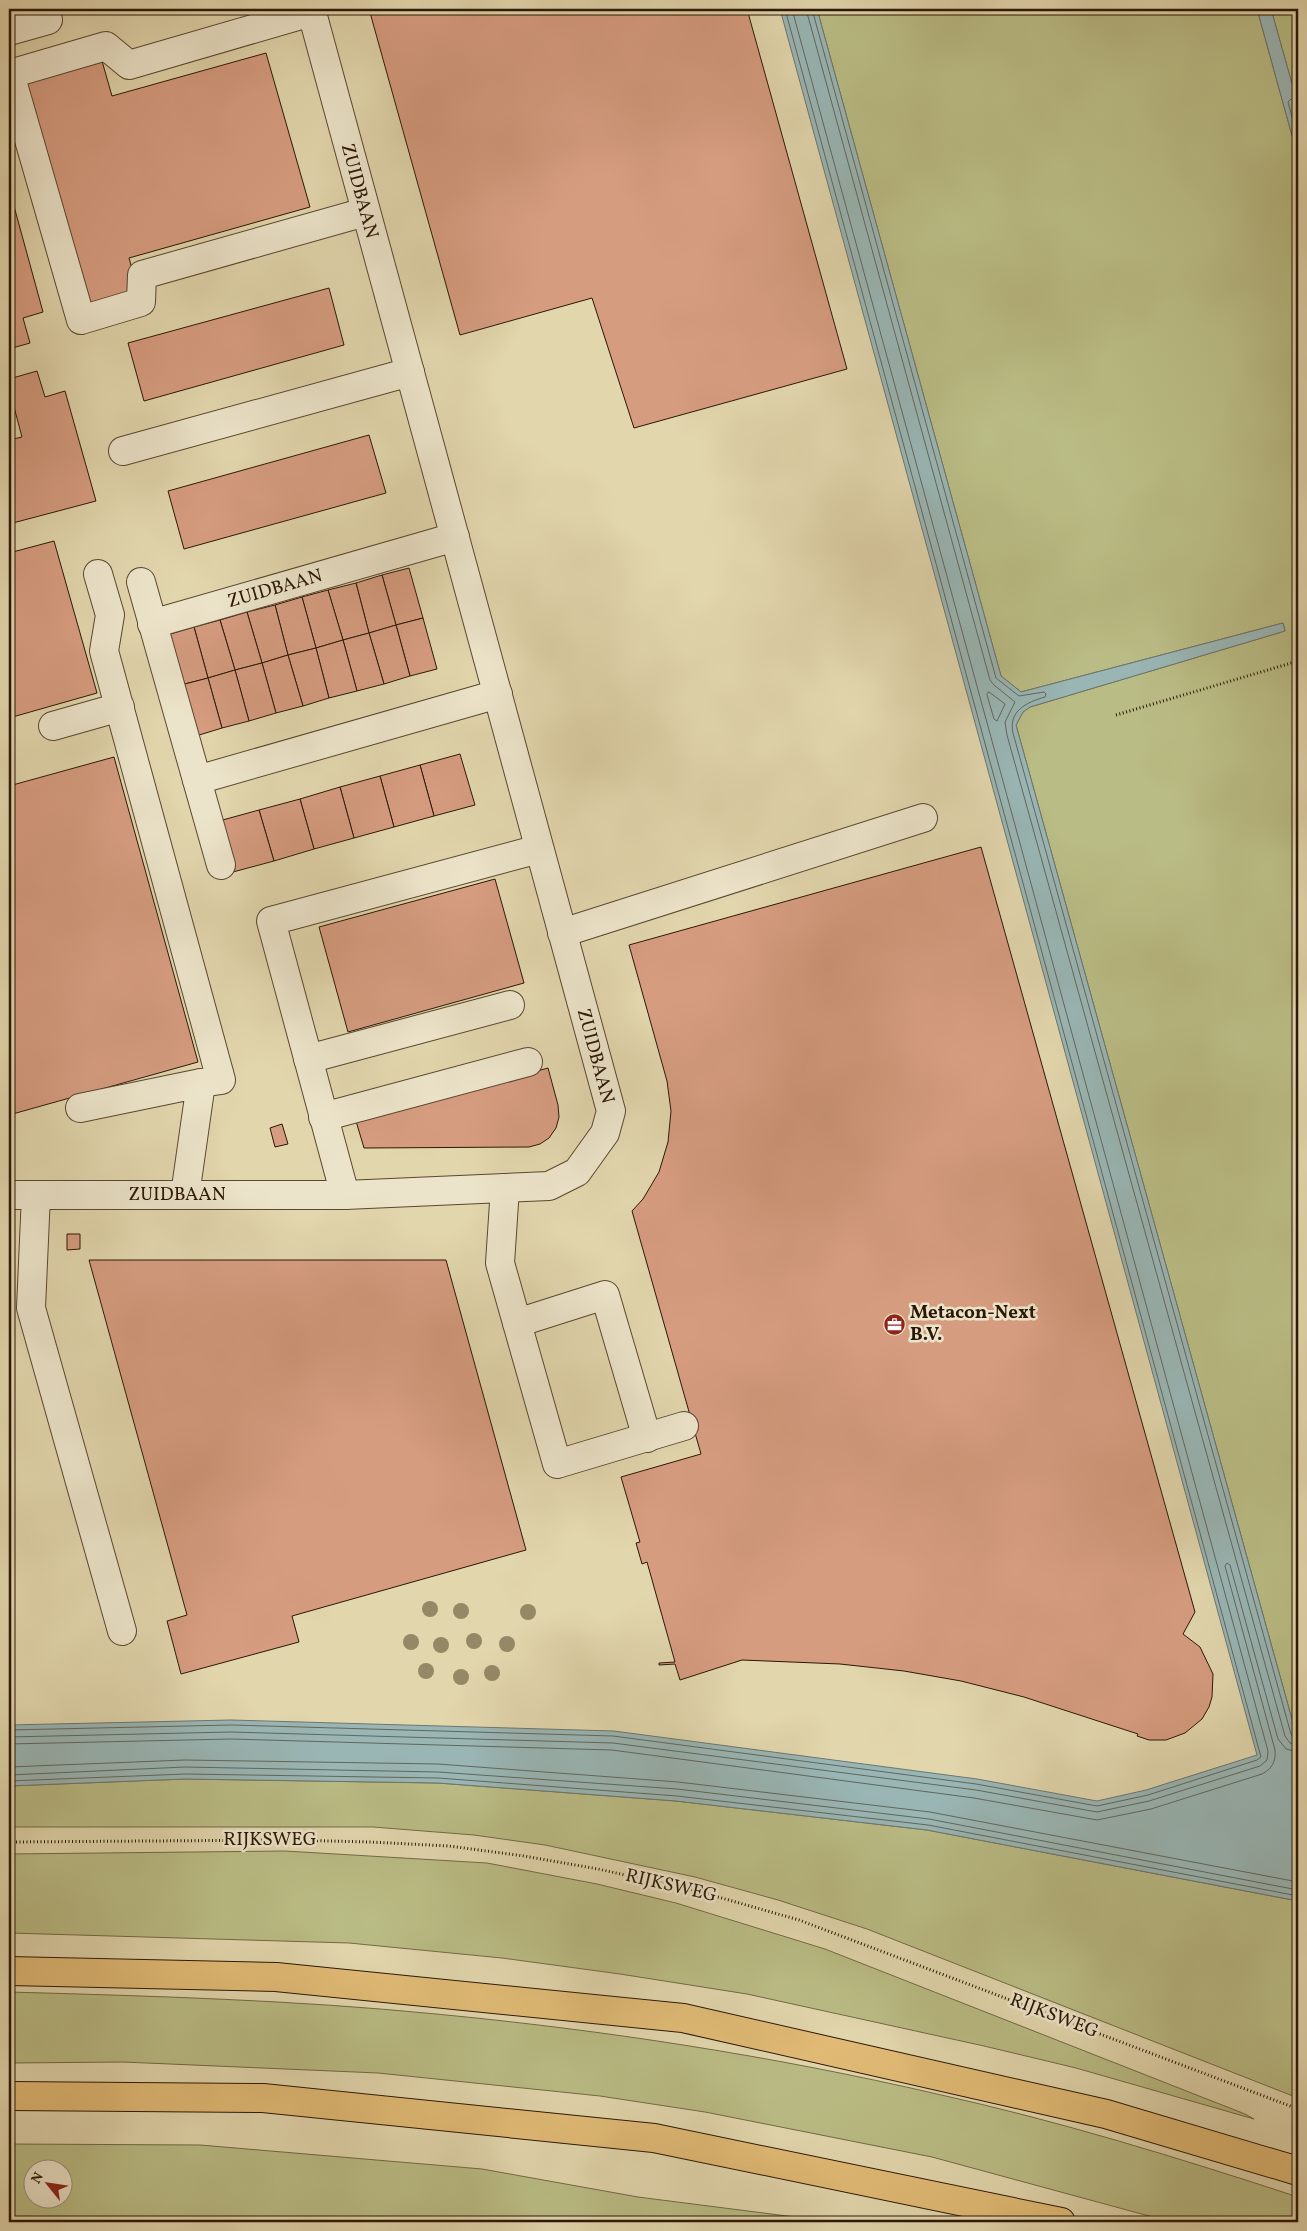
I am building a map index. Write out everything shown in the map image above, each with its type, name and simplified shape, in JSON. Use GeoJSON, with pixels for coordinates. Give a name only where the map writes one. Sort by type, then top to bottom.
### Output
{"type":"FeatureCollection","features":[{"type":"Feature","properties":{"kind":"highway"},"geometry":{"type":"LineString","coordinates":[[9,1972],[276,1977],[683,2018],[1106,2114],[1298,2171]]}},
{"type":"Feature","properties":{"kind":"highway"},"geometry":{"type":"LineString","coordinates":[[9,2096],[263,2098],[654,2138],[1061,2222]]}},
{"type":"Feature","properties":{"kind":"street","name":"ZUIDBAAN"},"geometry":{"type":"LineString","coordinates":[[9,1195],[345,1195],[549,1186],[577,1172],[605,1132],[611,1111],[311,10]]}},
{"type":"Feature","properties":{"kind":"street"},"geometry":{"type":"LineString","coordinates":[[311,10],[129,65],[106,46],[10,74],[81,320],[141,302],[142,275],[365,212]]}},
{"type":"Feature","properties":{"kind":"street"},"geometry":{"type":"LineString","coordinates":[[9,31],[48,20]]}},
{"type":"Feature","properties":{"kind":"street"},"geometry":{"type":"LineString","coordinates":[[123,451],[410,372]]}},
{"type":"Feature","properties":{"kind":"street","name":"ZUIDBAAN"},"geometry":{"type":"LineString","coordinates":[[152,624],[455,537]]}},
{"type":"Feature","properties":{"kind":"street"},"geometry":{"type":"LineString","coordinates":[[80,1108],[221,1080],[104,651],[110,615],[98,574]]}},
{"type":"Feature","properties":{"kind":"street"},"geometry":{"type":"LineString","coordinates":[[141,582],[221,865]]}},
{"type":"Feature","properties":{"kind":"street"},"geometry":{"type":"LineString","coordinates":[[197,780],[498,694]]}},
{"type":"Feature","properties":{"kind":"street"},"geometry":{"type":"LineString","coordinates":[[53,726],[120,707]]}},
{"type":"Feature","properties":{"kind":"street"},"geometry":{"type":"LineString","coordinates":[[562,933],[923,818]]}},
{"type":"Feature","properties":{"kind":"street"},"geometry":{"type":"LineString","coordinates":[[345,1195],[271,921],[539,849]]}},
{"type":"Feature","properties":{"kind":"street"},"geometry":{"type":"LineString","coordinates":[[308,1059],[510,1005]]}},
{"type":"Feature","properties":{"kind":"street"},"geometry":{"type":"LineString","coordinates":[[323,1116],[528,1062]]}},
{"type":"Feature","properties":{"kind":"street"},"geometry":{"type":"LineString","coordinates":[[184,1195],[202,1083]]}},
{"type":"Feature","properties":{"kind":"street"},"geometry":{"type":"LineString","coordinates":[[504,1188],[500,1263],[558,1464],[684,1426]]}},
{"type":"Feature","properties":{"kind":"street"},"geometry":{"type":"LineString","coordinates":[[36,1195],[31,1308],[122,1631]]}},
{"type":"Feature","properties":{"kind":"street"},"geometry":{"type":"LineString","coordinates":[[517,1323],[605,1295],[647,1438]]}},
{"type":"Feature","properties":{"kind":"path"},"geometry":{"type":"LineString","coordinates":[[1116,715],[1298,661]]}},
{"type":"Feature","properties":{"kind":"path","name":"RIJKSWEG"},"geometry":{"type":"LineString","coordinates":[[9,1842],[289,1840],[370,1842],[458,1848],[524,1856],[598,1869],[697,1891],[799,1920],[1298,2109]]}},
{"type":"Feature","properties":{"kind":"green space"},"geometry":{"type":"Polygon","coordinates":[[[817,9],[1257,9],[1298,157],[1298,1741],[1016,725],[1023,712],[1030,707],[1285,631],[1283,623],[1021,692],[1001,676],[817,9]]]}},
{"type":"Feature","properties":{"kind":"green space"},"geometry":{"type":"Polygon","coordinates":[[[1271,9],[1298,9],[1298,105],[1271,9]]]}},
{"type":"Feature","properties":{"kind":"green space"},"geometry":{"type":"Polygon","coordinates":[[[185,1779],[438,1783],[676,1801],[927,1830],[1298,1901],[1298,2098],[867,1929],[778,1900],[695,1877],[545,1845],[474,1835],[373,1827],[9,1827],[9,1786],[185,1779]]]}},
{"type":"Feature","properties":{"kind":"green space"},"geometry":{"type":"Polygon","coordinates":[[[285,1851],[487,1863],[597,1884],[676,1903],[825,1949],[1254,2119],[1076,2068],[984,2046],[747,1994],[620,1974],[502,1958],[349,1943],[9,1933],[9,1854],[285,1851]]]}},
{"type":"Feature","properties":{"kind":"green space"},"geometry":{"type":"Polygon","coordinates":[[[9,1992],[223,1999],[383,2009],[499,2020],[625,2036],[751,2056],[875,2080],[983,2105],[1164,2154],[1298,2197],[1298,2222],[1171,2222],[932,2157],[705,2112],[600,2096],[378,2073],[123,2062],[9,2063],[9,1992]]]}},
{"type":"Feature","properties":{"kind":"green space"},"geometry":{"type":"Polygon","coordinates":[[[9,2144],[200,2145],[482,2169],[638,2197],[834,2222],[9,2222],[9,2144]]]}},
{"type":"Feature","properties":{"kind":"water"},"geometry":{"type":"Polygon","coordinates":[[[780,9],[817,9],[1001,676],[1021,692],[1283,623],[1285,631],[1030,707],[1023,712],[1016,725],[1298,1741],[1298,1901],[927,1830],[676,1801],[438,1783],[185,1779],[9,1786],[9,1725],[231,1720],[614,1731],[977,1779],[1097,1801],[1146,1790],[1257,1755],[780,9]]]}},
{"type":"Feature","properties":{"kind":"water"},"geometry":{"type":"Polygon","coordinates":[[[1257,9],[1271,9],[1298,105],[1298,157],[1257,9]]]}},
{"type":"Feature","properties":{"kind":"building"},"geometry":{"type":"Polygon","coordinates":[[[369,9],[747,9],[847,369],[634,428],[592,298],[460,335],[369,9]]]}},
{"type":"Feature","properties":{"kind":"building"},"geometry":{"type":"Polygon","coordinates":[[[266,53],[310,207],[129,258],[139,293],[88,307],[25,82],[102,61],[112,96],[266,53]]]}},
{"type":"Feature","properties":{"kind":"building"},"geometry":{"type":"Polygon","coordinates":[[[9,188],[43,312],[23,318],[30,343],[9,349],[9,188]]]}},
{"type":"Feature","properties":{"kind":"building"},"geometry":{"type":"Polygon","coordinates":[[[329,288],[344,345],[144,401],[128,343],[329,288]]]}},
{"type":"Feature","properties":{"kind":"building"},"geometry":{"type":"Polygon","coordinates":[[[37,371],[45,397],[65,391],[96,501],[9,524],[9,440],[22,437],[9,388],[9,379],[37,371]]]}},
{"type":"Feature","properties":{"kind":"building"},"geometry":{"type":"Polygon","coordinates":[[[369,435],[386,493],[184,549],[168,491],[369,435]]]}},
{"type":"Feature","properties":{"kind":"building"},"geometry":{"type":"Polygon","coordinates":[[[54,541],[97,693],[9,718],[9,553],[54,541]]]}},
{"type":"Feature","properties":{"kind":"building"},"geometry":{"type":"Polygon","coordinates":[[[409,568],[423,618],[396,625],[382,575],[409,568]]]}},
{"type":"Feature","properties":{"kind":"building"},"geometry":{"type":"Polygon","coordinates":[[[382,575],[396,625],[369,633],[356,583],[382,575]]]}},
{"type":"Feature","properties":{"kind":"building"},"geometry":{"type":"Polygon","coordinates":[[[356,583],[369,633],[343,640],[328,590],[356,583]]]}},
{"type":"Feature","properties":{"kind":"building"},"geometry":{"type":"Polygon","coordinates":[[[328,590],[343,640],[316,648],[302,597],[328,590]]]}},
{"type":"Feature","properties":{"kind":"building"},"geometry":{"type":"Polygon","coordinates":[[[302,597],[316,648],[288,655],[275,605],[302,597]]]}},
{"type":"Feature","properties":{"kind":"building"},"geometry":{"type":"Polygon","coordinates":[[[275,605],[288,655],[262,663],[247,612],[275,605]]]}},
{"type":"Feature","properties":{"kind":"building"},"geometry":{"type":"Polygon","coordinates":[[[247,612],[262,663],[235,670],[220,620],[247,612]]]}},
{"type":"Feature","properties":{"kind":"building"},"geometry":{"type":"Polygon","coordinates":[[[423,618],[437,669],[410,676],[396,625],[423,618]]]}},
{"type":"Feature","properties":{"kind":"building"},"geometry":{"type":"Polygon","coordinates":[[[220,620],[235,670],[208,678],[194,627],[220,620]]]}},
{"type":"Feature","properties":{"kind":"building"},"geometry":{"type":"Polygon","coordinates":[[[396,625],[410,676],[384,684],[369,633],[396,625]]]}},
{"type":"Feature","properties":{"kind":"building"},"geometry":{"type":"Polygon","coordinates":[[[194,627],[208,678],[181,685],[167,635],[194,627]]]}},
{"type":"Feature","properties":{"kind":"building"},"geometry":{"type":"Polygon","coordinates":[[[369,633],[384,684],[357,691],[343,640],[369,633]]]}},
{"type":"Feature","properties":{"kind":"building"},"geometry":{"type":"Polygon","coordinates":[[[343,640],[357,691],[329,698],[316,648],[343,640]]]}},
{"type":"Feature","properties":{"kind":"building"},"geometry":{"type":"Polygon","coordinates":[[[316,648],[329,698],[303,706],[288,655],[316,648]]]}},
{"type":"Feature","properties":{"kind":"building"},"geometry":{"type":"Polygon","coordinates":[[[288,655],[303,706],[276,713],[262,663],[288,655]]]}},
{"type":"Feature","properties":{"kind":"building"},"geometry":{"type":"Polygon","coordinates":[[[262,663],[276,713],[249,721],[235,670],[262,663]]]}},
{"type":"Feature","properties":{"kind":"building"},"geometry":{"type":"Polygon","coordinates":[[[235,670],[249,721],[222,728],[208,678],[235,670]]]}},
{"type":"Feature","properties":{"kind":"building"},"geometry":{"type":"Polygon","coordinates":[[[208,678],[222,728],[196,736],[181,685],[208,678]]]}},
{"type":"Feature","properties":{"kind":"building"},"geometry":{"type":"Polygon","coordinates":[[[460,754],[475,805],[434,816],[420,765],[460,754]]]}},
{"type":"Feature","properties":{"kind":"building"},"geometry":{"type":"Polygon","coordinates":[[[114,757],[198,1062],[9,1115],[9,786],[114,757]]]}},
{"type":"Feature","properties":{"kind":"building"},"geometry":{"type":"Polygon","coordinates":[[[420,765],[434,816],[394,827],[380,776],[420,765]]]}},
{"type":"Feature","properties":{"kind":"building"},"geometry":{"type":"Polygon","coordinates":[[[380,776],[394,827],[354,838],[340,787],[380,776]]]}},
{"type":"Feature","properties":{"kind":"building"},"geometry":{"type":"Polygon","coordinates":[[[340,787],[354,838],[314,849],[300,799],[340,787]]]}},
{"type":"Feature","properties":{"kind":"building"},"geometry":{"type":"Polygon","coordinates":[[[300,799],[314,849],[274,861],[259,810],[300,799]]]}},
{"type":"Feature","properties":{"kind":"building"},"geometry":{"type":"Polygon","coordinates":[[[259,810],[274,861],[233,872],[219,821],[259,810]]]}},
{"type":"Feature","properties":{"kind":"building"},"geometry":{"type":"Polygon","coordinates":[[[981,847],[1195,1612],[1183,1634],[1200,1647],[1213,1674],[1212,1697],[1202,1719],[1185,1733],[1166,1740],[1149,1740],[1137,1736],[1138,1734],[1024,1697],[961,1681],[904,1671],[840,1664],[742,1660],[680,1680],[675,1664],[659,1665],[659,1663],[675,1662],[647,1562],[642,1564],[636,1543],[640,1542],[621,1477],[701,1454],[632,1211],[643,1199],[659,1172],[668,1142],[671,1111],[667,1081],[629,945],[981,847]]]}},
{"type":"Feature","properties":{"kind":"building"},"geometry":{"type":"Polygon","coordinates":[[[495,879],[524,983],[348,1032],[319,927],[495,879]]]}},
{"type":"Feature","properties":{"kind":"building"},"geometry":{"type":"Polygon","coordinates":[[[548,1068],[558,1105],[559,1117],[556,1128],[549,1138],[540,1144],[529,1147],[364,1148],[356,1121],[548,1068]]]}},
{"type":"Feature","properties":{"kind":"building"},"geometry":{"type":"Polygon","coordinates":[[[282,1124],[288,1144],[275,1147],[270,1128],[282,1124]]]}},
{"type":"Feature","properties":{"kind":"building"},"geometry":{"type":"Polygon","coordinates":[[[67,1234],[80,1234],[80,1249],[67,1250],[67,1234]]]}},
{"type":"Feature","properties":{"kind":"building"},"geometry":{"type":"Polygon","coordinates":[[[89,1260],[446,1260],[526,1550],[292,1616],[299,1642],[181,1674],[167,1621],[187,1615],[89,1260]]]}},
{"type":"Feature","properties":{"kind":"place","name":"Metacon-Next B.V."},"geometry":{"type":"Point","coordinates":[894,1324]}}]}
